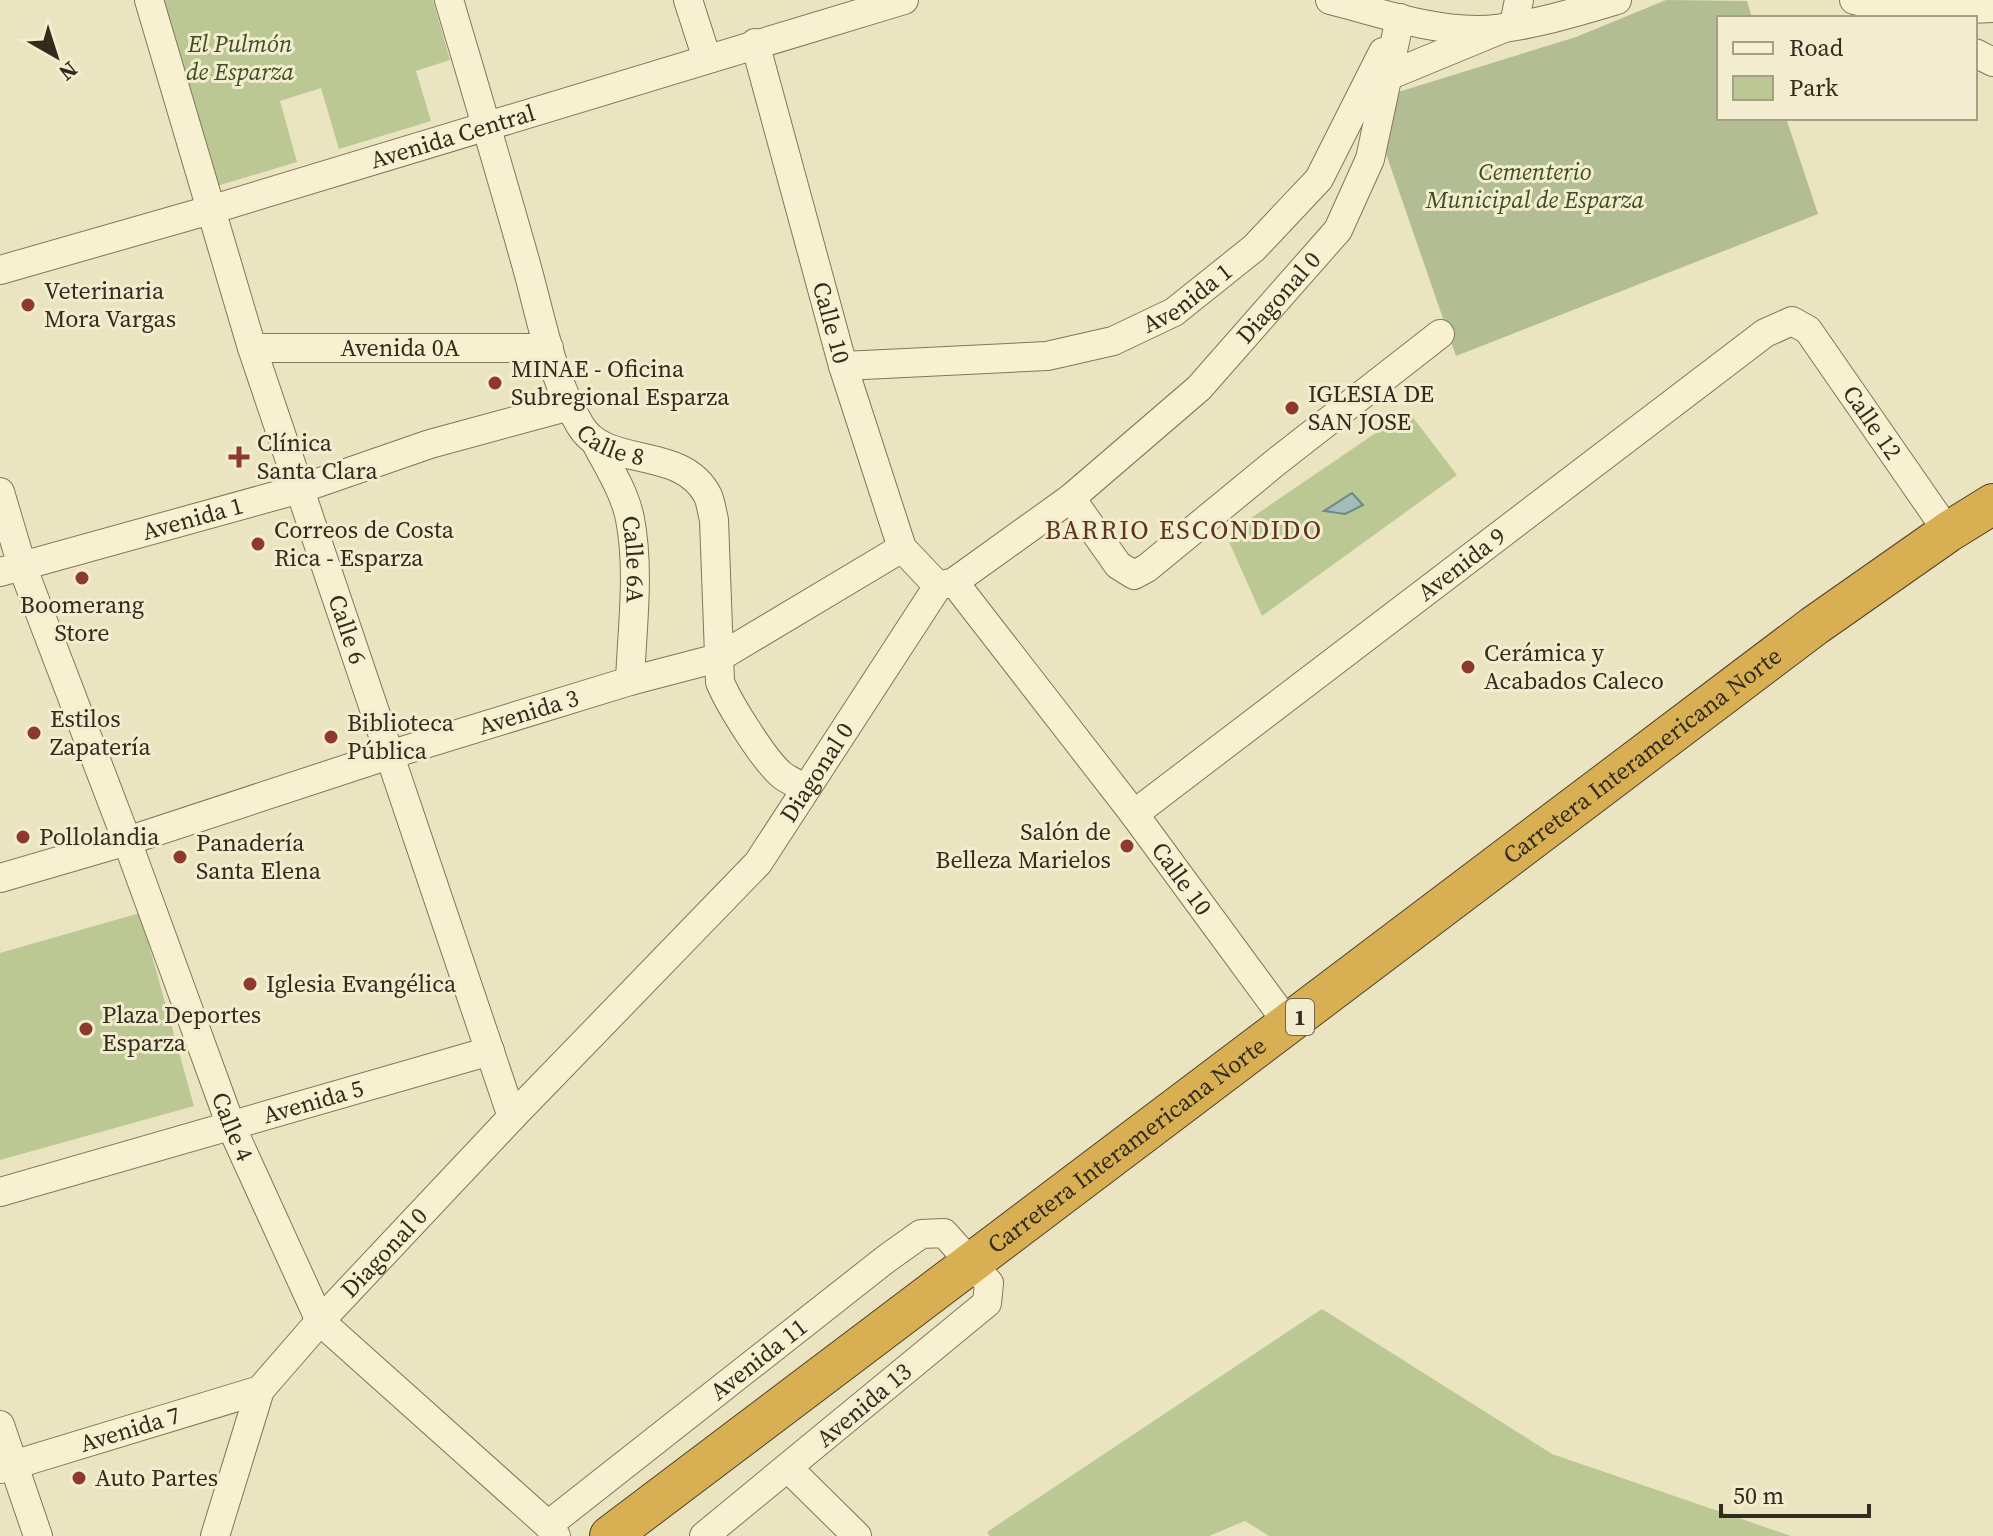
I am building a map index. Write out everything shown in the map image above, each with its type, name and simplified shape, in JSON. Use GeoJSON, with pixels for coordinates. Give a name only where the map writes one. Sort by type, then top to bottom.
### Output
{"type":"FeatureCollection","features":[{"type":"Feature","properties":{"kind":"highway","name":"Carretera Interamericana Norte"},"geometry":{"type":"LineString","coordinates":[[610,1536],[1801,636],[1948,532],[1990,514]]}},
{"type":"Feature","properties":{"kind":"street","name":"Calle 6"},"geometry":{"type":"LineString","coordinates":[[149,0],[252,348],[512,1117]]}},
{"type":"Feature","properties":{"kind":"street","name":"Calle 8"},"geometry":{"type":"LineString","coordinates":[[449,0],[549,348],[570,406],[582,429],[597,445],[673,465],[696,479],[708,497],[714,520],[720,682],[726,698],[782,775],[805,788]]}},
{"type":"Feature","properties":{"kind":"street"},"geometry":{"type":"LineString","coordinates":[[688,0],[707,59]]}},
{"type":"Feature","properties":{"kind":"street","name":"Avenida Central"},"geometry":{"type":"LineString","coordinates":[[0,270],[210,210],[904,0]]}},
{"type":"Feature","properties":{"kind":"street"},"geometry":{"type":"LineString","coordinates":[[1330,0],[1404,9],[1441,27],[1479,30],[1516,12],[1582,11],[1617,0]]}},
{"type":"Feature","properties":{"kind":"street"},"geometry":{"type":"LineString","coordinates":[[1854,0],[1906,15],[1993,8]]}},
{"type":"Feature","properties":{"kind":"street","name":"Diagonal 0"},"geometry":{"type":"LineString","coordinates":[[215,1536],[260,1390],[320,1321],[512,1117],[758,863],[805,788],[946,584],[1071,498],[1199,388],[1338,230],[1370,159],[1404,9]]}},
{"type":"Feature","properties":{"kind":"street","name":"Avenida 1"},"geometry":{"type":"LineString","coordinates":[[843,366],[1047,356],[1113,341],[1174,312],[1254,248],[1319,179],[1404,9]]}},
{"type":"Feature","properties":{"kind":"street"},"geometry":{"type":"LineString","coordinates":[[1388,76],[1516,12]]}},
{"type":"Feature","properties":{"kind":"street","name":"Calle 10"},"geometry":{"type":"LineString","coordinates":[[755,43],[843,366],[902,548],[946,584],[1134,814],[1289,1025]]}},
{"type":"Feature","properties":{"kind":"street","name":"Calle 12"},"geometry":{"type":"LineString","coordinates":[[1792,321],[1808,330],[1948,532]]}},
{"type":"Feature","properties":{"kind":"street","name":"Avenida 9"},"geometry":{"type":"LineString","coordinates":[[1134,814],[1765,333],[1792,321]]}},
{"type":"Feature","properties":{"kind":"street"},"geometry":{"type":"LineString","coordinates":[[1071,498],[1118,565],[1134,575],[1147,568],[1440,334]]}},
{"type":"Feature","properties":{"kind":"street","name":"Avenida 0A"},"geometry":{"type":"LineString","coordinates":[[252,348],[549,348]]}},
{"type":"Feature","properties":{"kind":"street","name":"Avenida 1"},"geometry":{"type":"LineString","coordinates":[[11,569],[300,489],[430,444],[570,406]]}},
{"type":"Feature","properties":{"kind":"street","name":"Calle 6A"},"geometry":{"type":"LineString","coordinates":[[597,445],[630,517],[634,563],[630,681]]}},
{"type":"Feature","properties":{"kind":"street","name":"Calle 4"},"geometry":{"type":"LineString","coordinates":[[0,492],[11,569],[127,841],[231,1126],[320,1321],[552,1530]]}},
{"type":"Feature","properties":{"kind":"street","name":"Avenida 3"},"geometry":{"type":"LineString","coordinates":[[0,878],[127,841],[389,755],[630,681],[718,658],[902,548]]}},
{"type":"Feature","properties":{"kind":"street","name":"Avenida 5"},"geometry":{"type":"LineString","coordinates":[[0,1192],[490,1051]]}},
{"type":"Feature","properties":{"kind":"street","name":"Avenida 11"},"geometry":{"type":"LineString","coordinates":[[552,1530],[921,1234],[944,1233],[971,1262]]}},
{"type":"Feature","properties":{"kind":"street","name":"Avenida 13"},"geometry":{"type":"LineString","coordinates":[[704,1536],[987,1303],[989,1283],[971,1262]]}},
{"type":"Feature","properties":{"kind":"street","name":"Avenida 7"},"geometry":{"type":"LineString","coordinates":[[6,1467],[260,1390]]}},
{"type":"Feature","properties":{"kind":"street"},"geometry":{"type":"LineString","coordinates":[[0,1425],[6,1467],[38,1536]]}},
{"type":"Feature","properties":{"kind":"street"},"geometry":{"type":"LineString","coordinates":[[788,1468],[857,1536]]}},
{"type":"Feature","properties":{"kind":"green space","name":"El Pulmón de Esparza"},"geometry":{"type":"Polygon","coordinates":[[[162,0],[433,0],[450,60],[416,71],[431,121],[339,149],[321,88],[280,101],[297,162],[217,186],[162,0]]]}},
{"type":"Feature","properties":{"kind":"green space","name":"Cementerio Municipal de Esparza"},"geometry":{"type":"Polygon","coordinates":[[[1666,0],[1747,1],[1751,16],[1717,16],[1717,120],[1787,120],[1818,214],[1456,356],[1383,145],[1395,93],[1576,37],[1666,0]]]}},
{"type":"Feature","properties":{"kind":"green space"},"geometry":{"type":"Polygon","coordinates":[[[1408,411],[1457,475],[1262,616],[1226,535],[1408,411]]]}},
{"type":"Feature","properties":{"kind":"green space","name":"Plaza Deportes Esparza"},"geometry":{"type":"Polygon","coordinates":[[[140,913],[194,1106],[0,1160],[0,953],[140,913]]]}},
{"type":"Feature","properties":{"kind":"green space"},"geometry":{"type":"Polygon","coordinates":[[[1322,1309],[1552,1454],[1791,1536],[1269,1536],[1245,1521],[1209,1536],[990,1536],[987,1532],[1322,1309]]]}},
{"type":"Feature","properties":{"kind":"water"},"geometry":{"type":"Polygon","coordinates":[[[1352,493],[1363,505],[1345,514],[1324,511],[1352,493]]]}},
{"type":"Feature","properties":{"kind":"place","name":"Veterinaria Mora Vargas"},"geometry":{"type":"Point","coordinates":[28,305]}},
{"type":"Feature","properties":{"kind":"place","name":"MINAE - Oficina Subregional Esparza"},"geometry":{"type":"Point","coordinates":[495,383]}},
{"type":"Feature","properties":{"kind":"place","name":"IGLESIA DE SAN JOSE"},"geometry":{"type":"Point","coordinates":[1292,408]}},
{"type":"Feature","properties":{"kind":"place","name":"Clínica Santa Clara"},"geometry":{"type":"Point","coordinates":[239,457]}},
{"type":"Feature","properties":{"kind":"place","name":"Correos de Costa Rica - Esparza"},"geometry":{"type":"Point","coordinates":[258,544]}},
{"type":"Feature","properties":{"kind":"place","name":"Boomerang Store"},"geometry":{"type":"Point","coordinates":[82,578]}},
{"type":"Feature","properties":{"kind":"place","name":"Cerámica y Acabados Caleco"},"geometry":{"type":"Point","coordinates":[1468,667]}},
{"type":"Feature","properties":{"kind":"place","name":"Estilos Zapatería"},"geometry":{"type":"Point","coordinates":[34,733]}},
{"type":"Feature","properties":{"kind":"place","name":"Biblioteca Pública"},"geometry":{"type":"Point","coordinates":[331,737]}},
{"type":"Feature","properties":{"kind":"place","name":"Pollolandia"},"geometry":{"type":"Point","coordinates":[23,837]}},
{"type":"Feature","properties":{"kind":"place","name":"Salón de Belleza Marielos"},"geometry":{"type":"Point","coordinates":[1127,846]}},
{"type":"Feature","properties":{"kind":"place","name":"Panadería Santa Elena"},"geometry":{"type":"Point","coordinates":[180,857]}},
{"type":"Feature","properties":{"kind":"place","name":"Iglesia Evangélica"},"geometry":{"type":"Point","coordinates":[250,984]}},
{"type":"Feature","properties":{"kind":"place","name":"Plaza Deportes Esparza"},"geometry":{"type":"Point","coordinates":[86,1029]}},
{"type":"Feature","properties":{"kind":"place","name":"Auto Partes"},"geometry":{"type":"Point","coordinates":[79,1478]}},
{"type":"Feature","properties":{"kind":"district","name":"BARRIO ESCONDIDO"},"geometry":{"type":"Point","coordinates":[1184,530]}}]}
